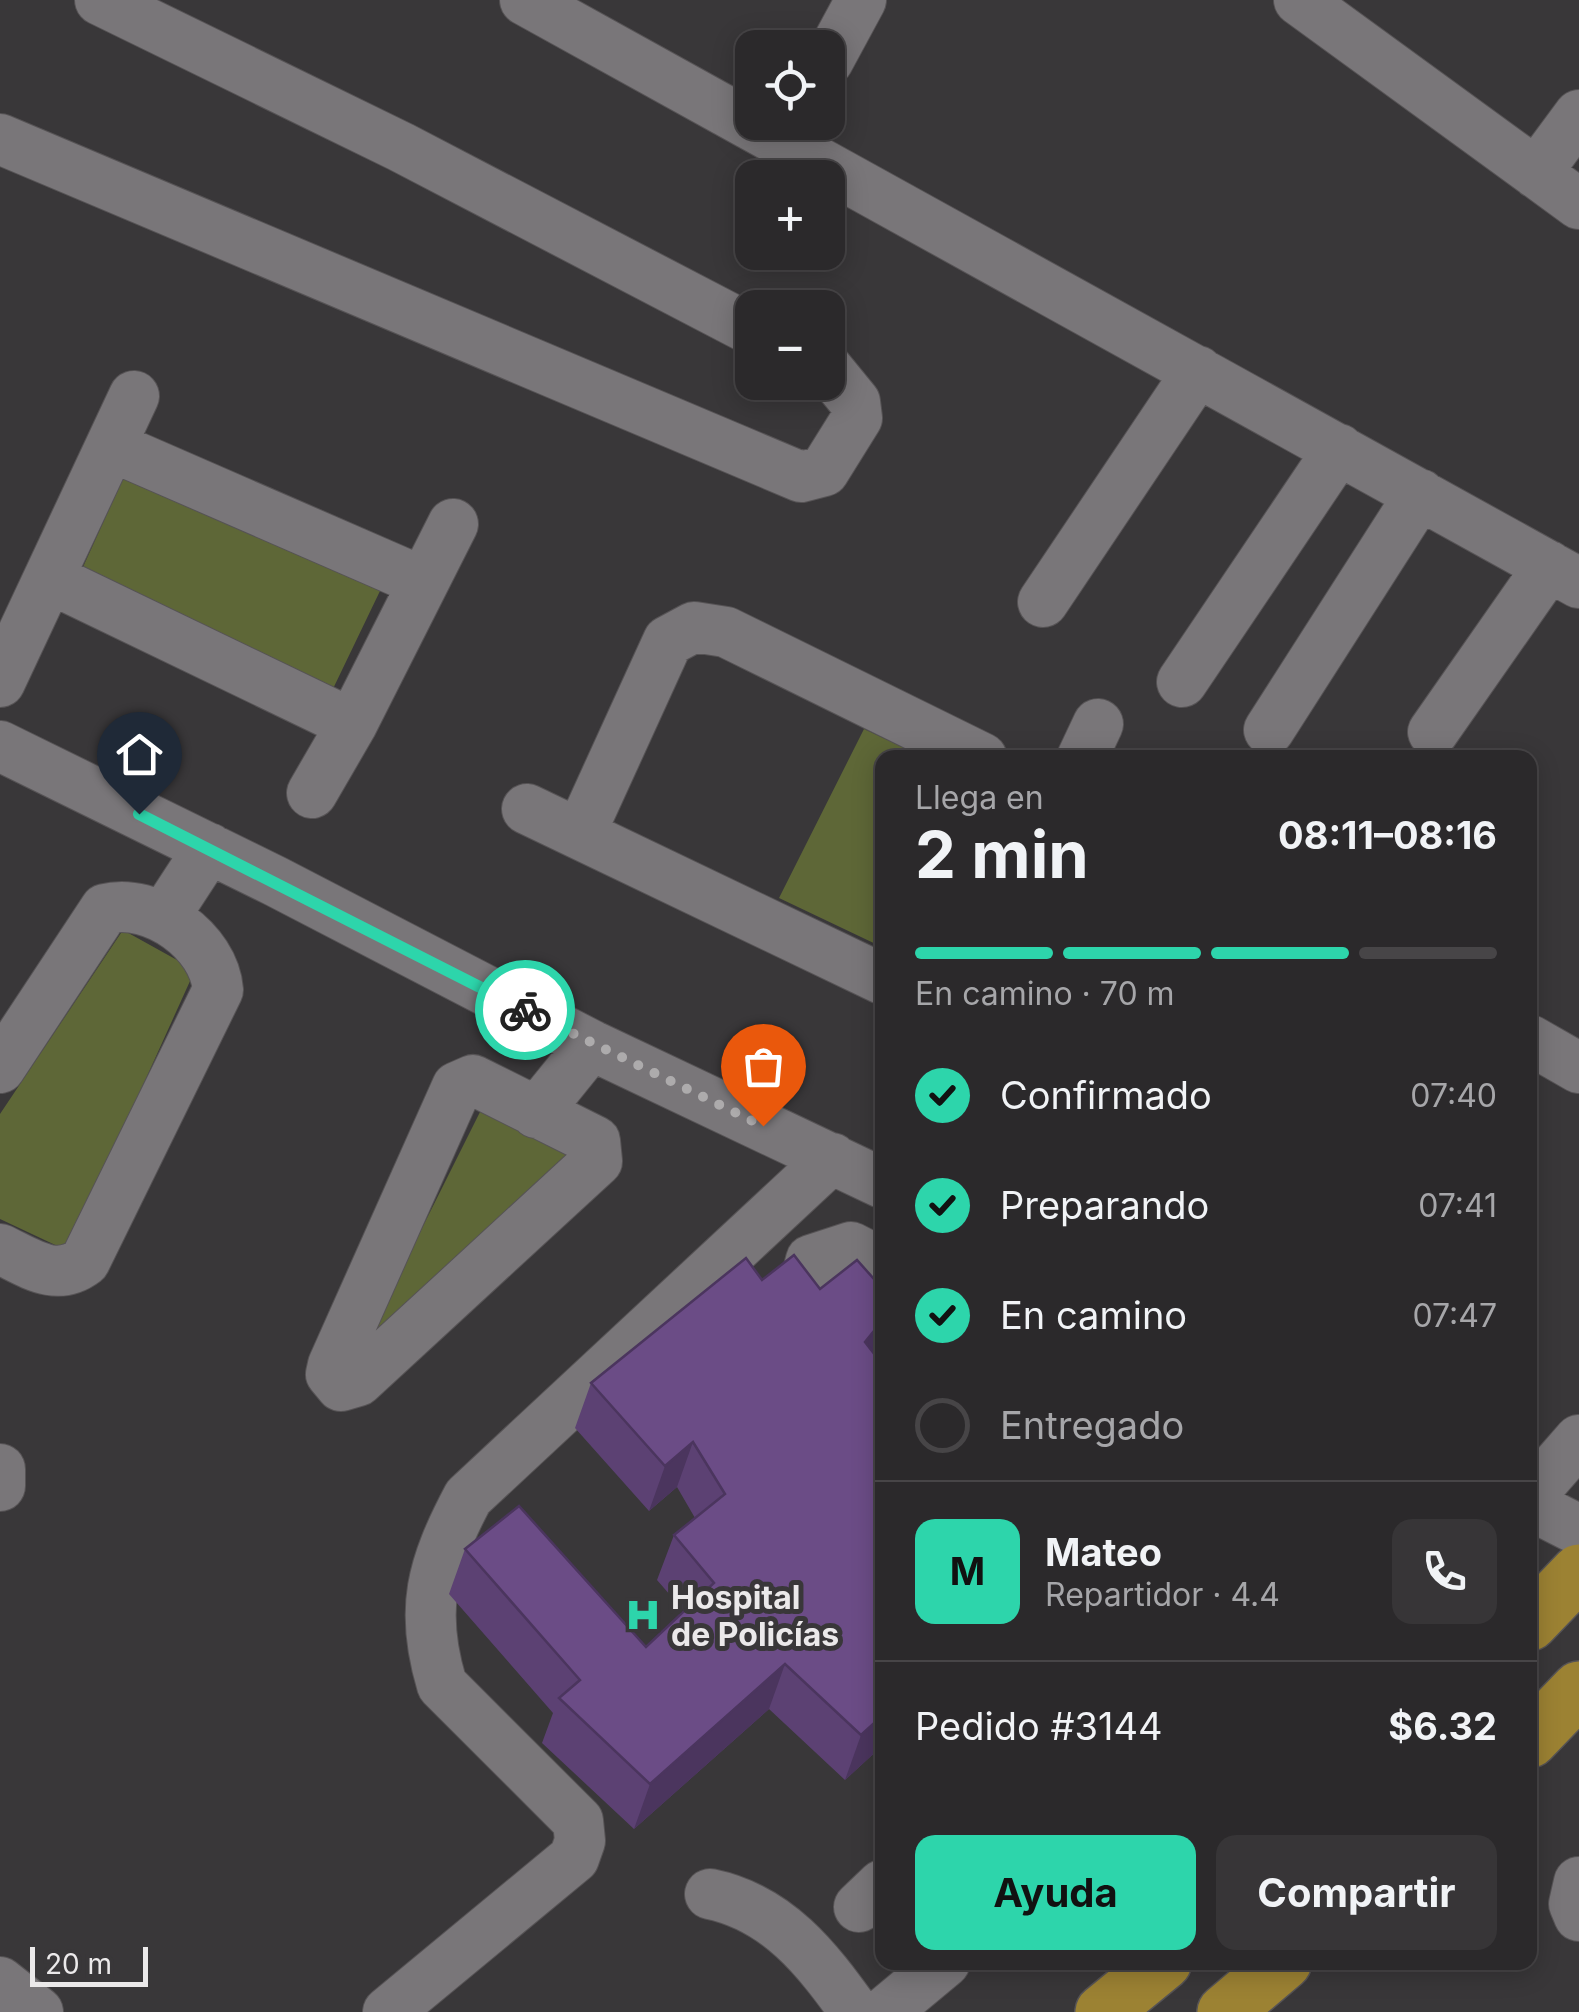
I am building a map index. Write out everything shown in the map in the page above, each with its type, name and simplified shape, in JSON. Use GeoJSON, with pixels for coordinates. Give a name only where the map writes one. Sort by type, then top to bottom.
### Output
{"type":"FeatureCollection","features":[{"type":"Feature","properties":{"kind":"main road"},"geometry":{"type":"LineString","coordinates":[[1537,1616],[1579,1572]]}},
{"type":"Feature","properties":{"kind":"main road"},"geometry":{"type":"LineString","coordinates":[[1103,2012],[1154,1970]]}},
{"type":"Feature","properties":{"kind":"main road"},"geometry":{"type":"LineString","coordinates":[[1225,2012],[1275,1970]]}},
{"type":"Feature","properties":{"kind":"street"},"geometry":{"type":"LineString","coordinates":[[100,0],[401,147],[735,321]]}},
{"type":"Feature","properties":{"kind":"street"},"geometry":{"type":"LineString","coordinates":[[525,0],[735,105]]}},
{"type":"Feature","properties":{"kind":"street"},"geometry":{"type":"LineString","coordinates":[[845,30],[861,0]]}},
{"type":"Feature","properties":{"kind":"street"},"geometry":{"type":"LineString","coordinates":[[1298,0],[1356,17],[1536,172],[1579,204]]}},
{"type":"Feature","properties":{"kind":"street"},"geometry":{"type":"LineString","coordinates":[[1536,172],[1579,115]]}},
{"type":"Feature","properties":{"kind":"street"},"geometry":{"type":"LineString","coordinates":[[0,139],[802,478],[824,471],[857,418],[855,402],[845,390]]}},
{"type":"Feature","properties":{"kind":"street"},"geometry":{"type":"LineString","coordinates":[[803,140],[1198,372],[1564,574],[1433,732]]}},
{"type":"Feature","properties":{"kind":"street"},"geometry":{"type":"LineString","coordinates":[[1042,602],[1198,372]]}},
{"type":"Feature","properties":{"kind":"street"},"geometry":{"type":"LineString","coordinates":[[0,682],[134,396]]}},
{"type":"Feature","properties":{"kind":"street"},"geometry":{"type":"LineString","coordinates":[[113,446],[423,582]]}},
{"type":"Feature","properties":{"kind":"street"},"geometry":{"type":"LineString","coordinates":[[1182,682],[1340,450]]}},
{"type":"Feature","properties":{"kind":"street"},"geometry":{"type":"LineString","coordinates":[[1269,730],[1420,494]]}},
{"type":"Feature","properties":{"kind":"street"},"geometry":{"type":"LineString","coordinates":[[312,793],[352,724],[453,524]]}},
{"type":"Feature","properties":{"kind":"street"},"geometry":{"type":"LineString","coordinates":[[50,579],[352,724]]}},
{"type":"Feature","properties":{"kind":"street"},"geometry":{"type":"LineString","coordinates":[[580,834],[668,641],[694,627],[726,632],[966,750]]}},
{"type":"Feature","properties":{"kind":"street"},"geometry":{"type":"LineString","coordinates":[[0,746],[209,848],[591,1045],[868,1171],[468,1497],[439,1553],[429,1614],[433,1655],[442,1685],[578,1821],[580,1841],[574,1858],[388,2012]]}},
{"type":"Feature","properties":{"kind":"street"},"geometry":{"type":"LineString","coordinates":[[528,809],[875,976]]}},
{"type":"Feature","properties":{"kind":"street"},"geometry":{"type":"LineString","coordinates":[[164,917],[209,848]]}},
{"type":"Feature","properties":{"kind":"street"},"geometry":{"type":"LineString","coordinates":[[0,1068],[105,909],[141,907],[164,917],[206,954],[216,970],[218,990],[85,1261],[70,1272],[53,1273],[0,1249]]}},
{"type":"Feature","properties":{"kind":"street"},"geometry":{"type":"LineString","coordinates":[[1537,1044],[1579,1068]]}},
{"type":"Feature","properties":{"kind":"street"},"geometry":{"type":"LineString","coordinates":[[536,1113],[591,1045]]}},
{"type":"Feature","properties":{"kind":"street"},"geometry":{"type":"LineString","coordinates":[[464,1081],[482,1082],[536,1113],[595,1141],[598,1161],[358,1381],[350,1386],[334,1382],[333,1365],[457,1088],[464,1081]]}},
{"type":"Feature","properties":{"kind":"street"},"geometry":{"type":"LineString","coordinates":[[819,1322],[802,1295],[812,1260],[852,1247],[875,1259]]}},
{"type":"Feature","properties":{"kind":"street"},"geometry":{"type":"LineString","coordinates":[[1537,1488],[1579,1440]]}},
{"type":"Feature","properties":{"kind":"street"},"geometry":{"type":"LineString","coordinates":[[0,1470],[0,1486]]}},
{"type":"Feature","properties":{"kind":"street"},"geometry":{"type":"LineString","coordinates":[[1537,1509],[1579,1530]]}},
{"type":"Feature","properties":{"kind":"street"},"geometry":{"type":"LineString","coordinates":[[1579,1882],[1574,1904],[1579,1916]]}},
{"type":"Feature","properties":{"kind":"street"},"geometry":{"type":"LineString","coordinates":[[710,1894],[756,1908],[785,1928],[825,1970],[855,2012]]}},
{"type":"Feature","properties":{"kind":"street"},"geometry":{"type":"LineString","coordinates":[[885,2012],[935,1970]]}},
{"type":"Feature","properties":{"kind":"street"},"geometry":{"type":"LineString","coordinates":[[0,1982],[38,2012]]}},
{"type":"Feature","properties":{"kind":"green space"},"geometry":{"type":"Polygon","coordinates":[[[125,474],[380,591],[330,695],[83,567],[125,474]]]}},
{"type":"Feature","properties":{"kind":"green space"},"geometry":{"type":"Polygon","coordinates":[[[864,729],[909,750],[875,750],[875,944],[779,898],[864,729]]]}},
{"type":"Feature","properties":{"kind":"green space"},"geometry":{"type":"Polygon","coordinates":[[[123,930],[195,970],[68,1251],[0,1219],[0,1114],[123,930]]]}},
{"type":"Feature","properties":{"kind":"green space"},"geometry":{"type":"Polygon","coordinates":[[[484,1104],[572,1158],[356,1360],[484,1104]]]}},
{"type":"Feature","properties":{"kind":"building","name":"Hospital de Policías"},"geometry":{"type":"Polygon","coordinates":[[[794,1255],[820,1289],[857,1260],[875,1280],[875,1330],[865,1342],[875,1355],[875,1722],[861,1735],[785,1664],[650,1784],[559,1698],[580,1680],[465,1549],[519,1506],[646,1647],[714,1583],[674,1535],[725,1494],[693,1442],[665,1466],[591,1383],[746,1258],[762,1280],[794,1255]]]}},
{"type":"Feature","properties":{"kind":"way so far"},"geometry":{"type":"LineString","coordinates":[[525,1010],[763,1126]]}},
{"type":"Feature","properties":{"kind":"place","name":"Hospital de Policías"},"geometry":{"type":"Point","coordinates":[643,1615]}},
{"type":"Feature","properties":{"kind":"route"},"geometry":{"type":"LineString","coordinates":[[139,814],[525,1010]]}}]}
